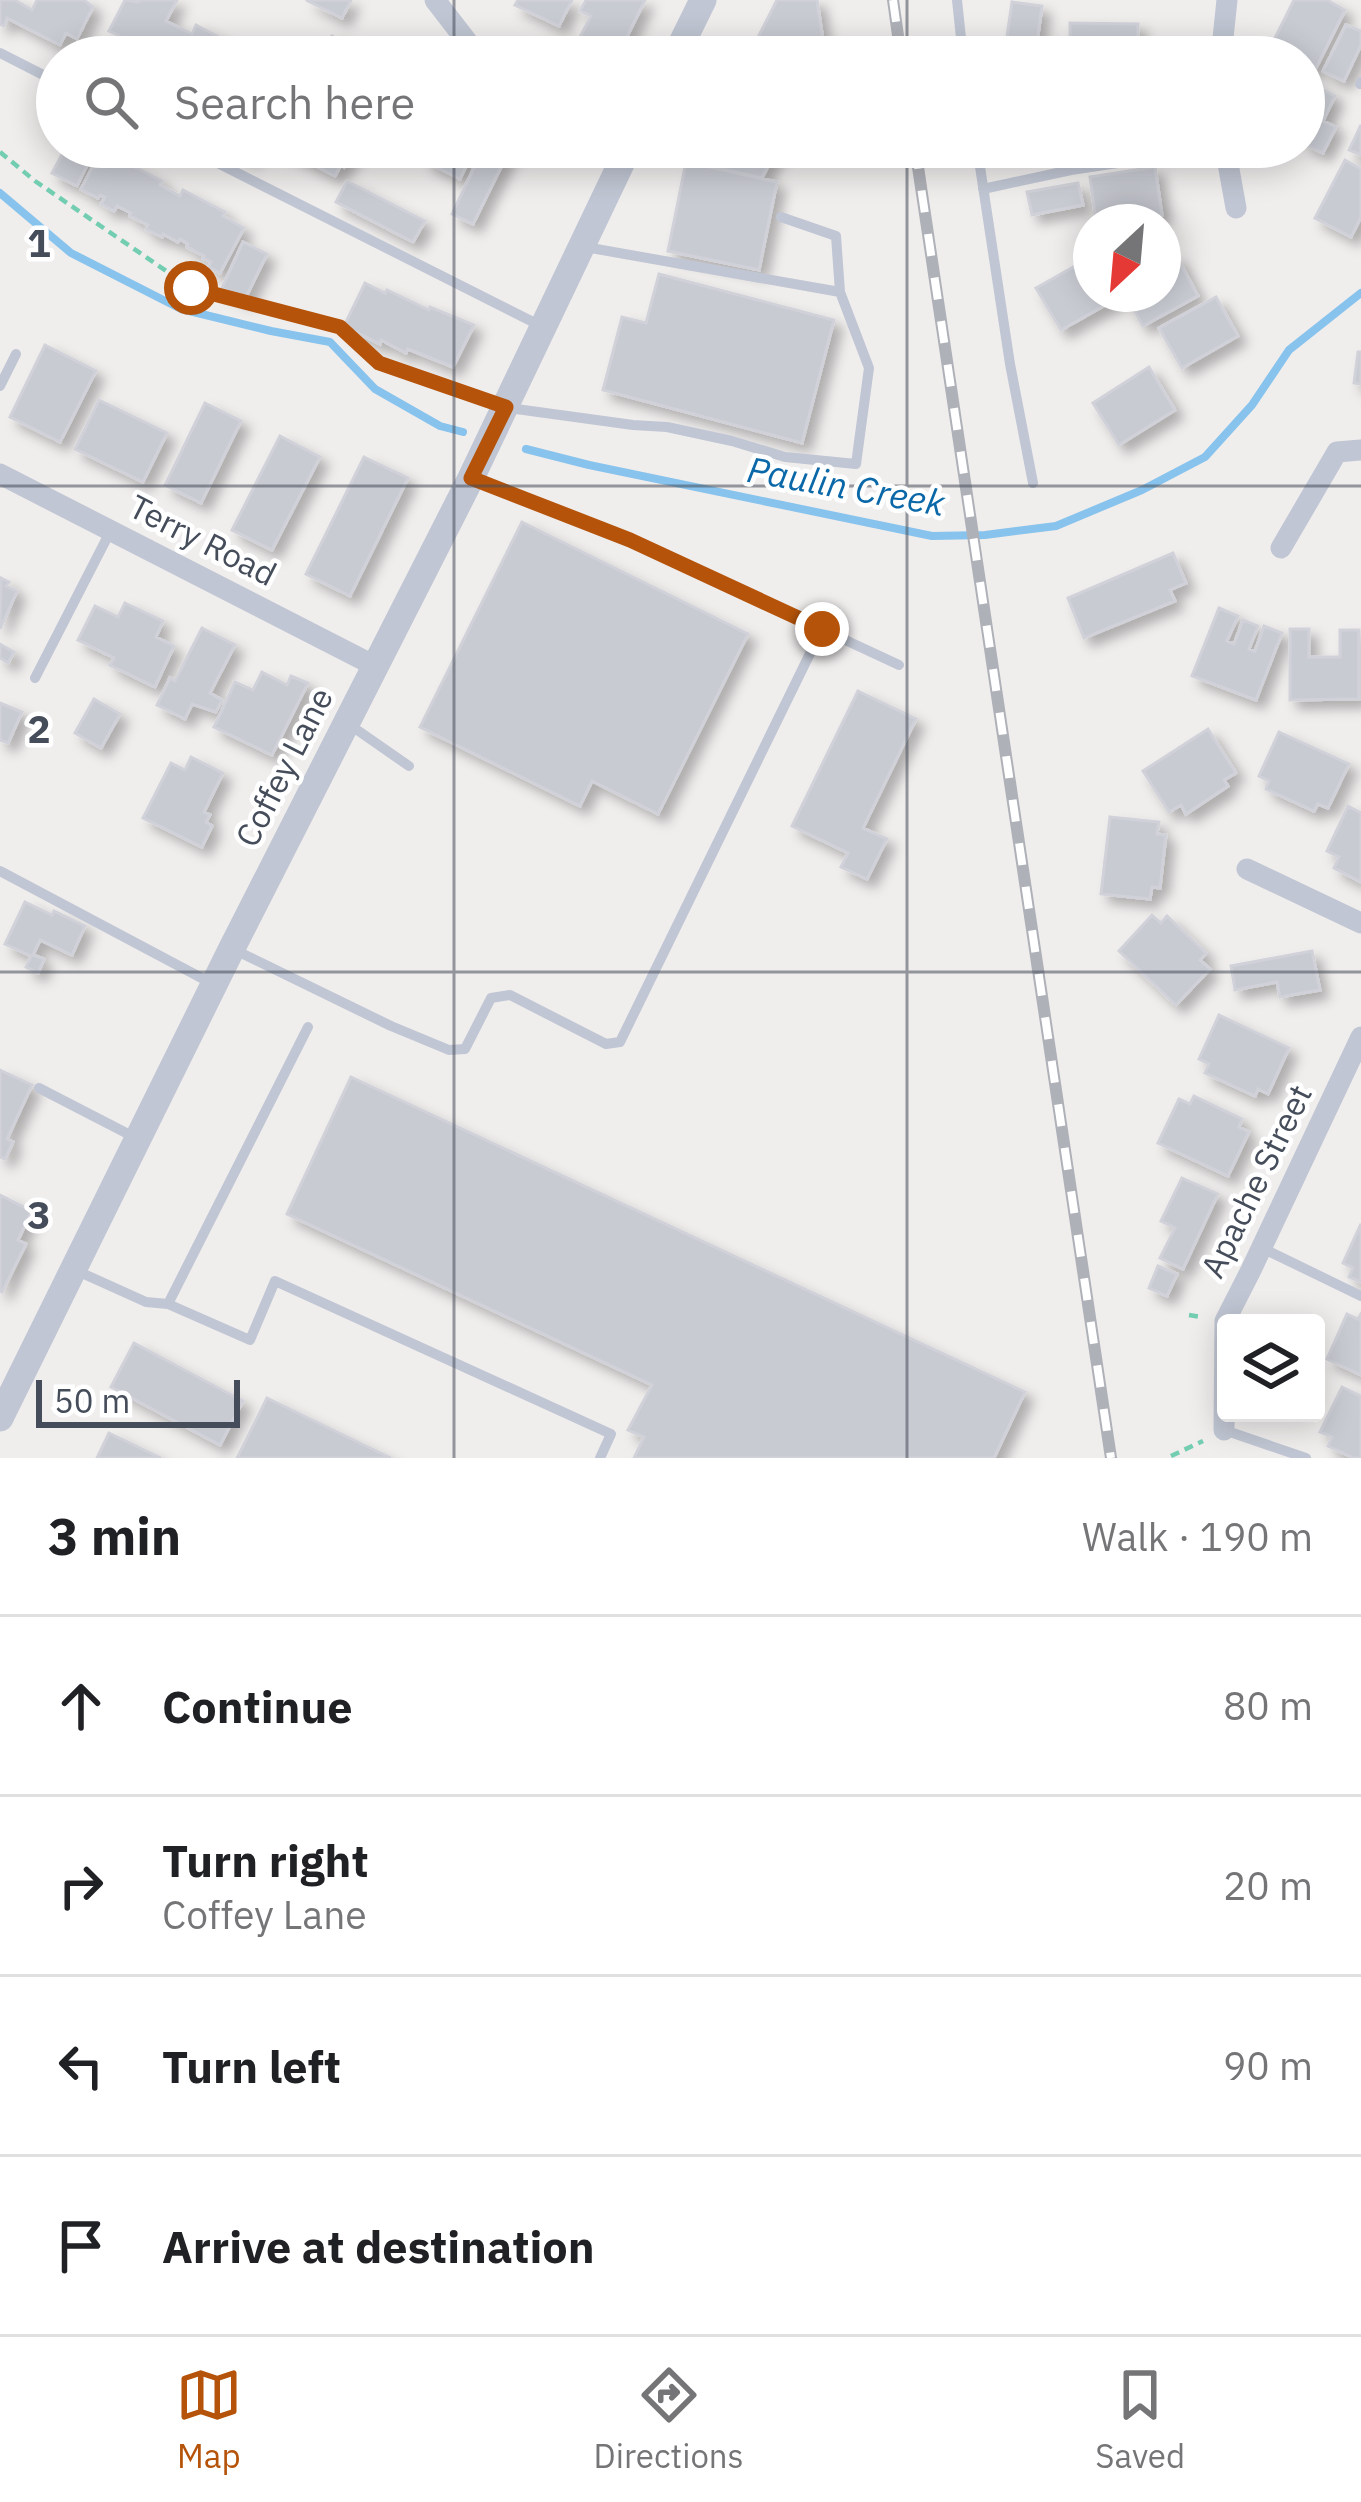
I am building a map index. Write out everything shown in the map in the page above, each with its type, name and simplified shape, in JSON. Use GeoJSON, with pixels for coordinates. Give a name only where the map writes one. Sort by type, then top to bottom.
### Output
{"type":"FeatureCollection","features":[{"type":"Feature","properties":{"kind":"street"},"geometry":{"type":"LineString","coordinates":[[435,0],[463,36]]}},
{"type":"Feature","properties":{"kind":"street"},"geometry":{"type":"LineString","coordinates":[[686,36],[704,0]]}},
{"type":"Feature","properties":{"kind":"street"},"geometry":{"type":"LineString","coordinates":[[1223,36],[1227,0]]}},
{"type":"Feature","properties":{"kind":"street","name":"Coffey Lane"},"geometry":{"type":"LineString","coordinates":[[0,1418],[471,478],[619,168]]}},
{"type":"Feature","properties":{"kind":"street"},"geometry":{"type":"LineString","coordinates":[[1228,168],[1236,208]]}},
{"type":"Feature","properties":{"kind":"street"},"geometry":{"type":"LineString","coordinates":[[1281,548],[1337,452],[1361,450]]}},
{"type":"Feature","properties":{"kind":"street","name":"Terry Road"},"geometry":{"type":"LineString","coordinates":[[0,473],[375,666]]}},
{"type":"Feature","properties":{"kind":"street"},"geometry":{"type":"LineString","coordinates":[[1247,869],[1361,923]]}},
{"type":"Feature","properties":{"kind":"street","name":"Apache Street"},"geometry":{"type":"LineString","coordinates":[[1224,1430],[1225,1321],[1361,1036]]}},
{"type":"Feature","properties":{"kind":"lane"},"geometry":{"type":"LineString","coordinates":[[957,0],[961,36]]}},
{"type":"Feature","properties":{"kind":"lane"},"geometry":{"type":"LineString","coordinates":[[0,53],[36,71]]}},
{"type":"Feature","properties":{"kind":"lane"},"geometry":{"type":"LineString","coordinates":[[228,168],[542,327]]}},
{"type":"Feature","properties":{"kind":"lane"},"geometry":{"type":"LineString","coordinates":[[980,168],[1033,483]]}},
{"type":"Feature","properties":{"kind":"lane"},"geometry":{"type":"LineString","coordinates":[[983,189],[1085,168]]}},
{"type":"Feature","properties":{"kind":"lane"},"geometry":{"type":"LineString","coordinates":[[506,407],[667,427],[785,457],[856,464],[869,368],[840,292],[836,236],[781,217]]}},
{"type":"Feature","properties":{"kind":"lane"},"geometry":{"type":"LineString","coordinates":[[581,247],[840,292]]}},
{"type":"Feature","properties":{"kind":"lane"},"geometry":{"type":"LineString","coordinates":[[0,386],[16,354]]}},
{"type":"Feature","properties":{"kind":"lane"},"geometry":{"type":"LineString","coordinates":[[471,478],[630,540],[898,665]]}},
{"type":"Feature","properties":{"kind":"lane"},"geometry":{"type":"LineString","coordinates":[[35,678],[111,530]]}},
{"type":"Feature","properties":{"kind":"lane"},"geometry":{"type":"LineString","coordinates":[[232,948],[448,1050],[464,1049],[491,998],[510,995],[606,1044],[620,1042],[822,629]]}},
{"type":"Feature","properties":{"kind":"lane"},"geometry":{"type":"LineString","coordinates":[[347,723],[409,766]]}},
{"type":"Feature","properties":{"kind":"lane"},"geometry":{"type":"LineString","coordinates":[[0,871],[214,985]]}},
{"type":"Feature","properties":{"kind":"lane"},"geometry":{"type":"LineString","coordinates":[[168,1304],[308,1027]]}},
{"type":"Feature","properties":{"kind":"lane"},"geometry":{"type":"LineString","coordinates":[[39,1088],[137,1138]]}},
{"type":"Feature","properties":{"kind":"lane"},"geometry":{"type":"LineString","coordinates":[[1262,1248],[1361,1296]]}},
{"type":"Feature","properties":{"kind":"lane"},"geometry":{"type":"LineString","coordinates":[[72,1268],[250,1340],[275,1281],[611,1434],[600,1458]]}},
{"type":"Feature","properties":{"kind":"lane"},"geometry":{"type":"LineString","coordinates":[[1224,1430],[1306,1458]]}},
{"type":"Feature","properties":{"kind":"path"},"geometry":{"type":"LineString","coordinates":[[0,152],[191,288],[340,327],[379,363],[506,407]]}},
{"type":"Feature","properties":{"kind":"path"},"geometry":{"type":"LineString","coordinates":[[1171,1456],[1224,1430]]}},
{"type":"Feature","properties":{"kind":"building"},"geometry":{"type":"Polygon","coordinates":[[[0,0],[15,0],[32,10],[37,0],[84,0],[93,7],[78,36],[42,36],[7,18],[4,26],[0,24],[0,0]]]}},
{"type":"Feature","properties":{"kind":"building"},"geometry":{"type":"Polygon","coordinates":[[[125,0],[177,0],[166,21],[192,34],[196,25],[217,36],[118,36],[109,31],[125,0]]]}},
{"type":"Feature","properties":{"kind":"building"},"geometry":{"type":"Polygon","coordinates":[[[306,0],[351,0],[342,18],[306,0]]]}},
{"type":"Feature","properties":{"kind":"building"},"geometry":{"type":"Polygon","coordinates":[[[518,0],[572,0],[559,26],[515,5],[518,0]]]}},
{"type":"Feature","properties":{"kind":"building"},"geometry":{"type":"Polygon","coordinates":[[[586,0],[645,0],[627,36],[581,36],[591,16],[580,11],[586,0]]]}},
{"type":"Feature","properties":{"kind":"building"},"geometry":{"type":"Polygon","coordinates":[[[777,0],[817,0],[822,36],[759,36],[777,0]]]}},
{"type":"Feature","properties":{"kind":"building"},"geometry":{"type":"Polygon","coordinates":[[[1294,0],[1327,0],[1345,10],[1325,50],[1325,36],[1276,36],[1294,0]]]}},
{"type":"Feature","properties":{"kind":"building"},"geometry":{"type":"Polygon","coordinates":[[[1012,2],[1042,6],[1038,36],[1007,36],[1012,2]]]}},
{"type":"Feature","properties":{"kind":"building"},"geometry":{"type":"Polygon","coordinates":[[[1070,23],[1138,24],[1138,36],[1070,36],[1070,23]]]}},
{"type":"Feature","properties":{"kind":"building"},"geometry":{"type":"Polygon","coordinates":[[[1346,25],[1361,31],[1361,45],[1344,81],[1325,72],[1346,25]]]}},
{"type":"Feature","properties":{"kind":"building"},"geometry":{"type":"Polygon","coordinates":[[[1325,91],[1335,96],[1325,117],[1325,91]]]}},
{"type":"Feature","properties":{"kind":"building"},"geometry":{"type":"Polygon","coordinates":[[[1325,122],[1336,127],[1325,149],[1325,122]]]}},
{"type":"Feature","properties":{"kind":"building"},"geometry":{"type":"Polygon","coordinates":[[[1361,125],[1361,155],[1349,150],[1361,125]]]}},
{"type":"Feature","properties":{"kind":"building"},"geometry":{"type":"Polygon","coordinates":[[[1345,160],[1361,169],[1361,217],[1351,237],[1315,218],[1345,160]]]}},
{"type":"Feature","properties":{"kind":"building"},"geometry":{"type":"Polygon","coordinates":[[[55,168],[86,168],[77,186],[52,173],[55,168]]]}},
{"type":"Feature","properties":{"kind":"building"},"geometry":{"type":"Polygon","coordinates":[[[92,168],[137,168],[180,196],[183,190],[225,212],[223,216],[244,228],[220,273],[180,239],[146,229],[148,225],[131,213],[101,204],[105,197],[81,189],[92,168]]]}},
{"type":"Feature","properties":{"kind":"building"},"geometry":{"type":"Polygon","coordinates":[[[439,168],[465,168],[460,179],[439,168]]]}},
{"type":"Feature","properties":{"kind":"building"},"geometry":{"type":"Polygon","coordinates":[[[474,168],[501,168],[473,224],[452,214],[474,168]]]}},
{"type":"Feature","properties":{"kind":"building"},"geometry":{"type":"Polygon","coordinates":[[[685,168],[713,168],[777,182],[759,270],[668,251],[685,168]]]}},
{"type":"Feature","properties":{"kind":"building"},"geometry":{"type":"Polygon","coordinates":[[[717,168],[767,168],[762,178],[717,168]]]}},
{"type":"Feature","properties":{"kind":"building"},"geometry":{"type":"Polygon","coordinates":[[[1155,168],[1160,204],[1094,204],[1090,177],[1155,168]]]}},
{"type":"Feature","properties":{"kind":"building"},"geometry":{"type":"Polygon","coordinates":[[[347,181],[425,221],[413,242],[336,202],[347,181]]]}},
{"type":"Feature","properties":{"kind":"building"},"geometry":{"type":"Polygon","coordinates":[[[1078,183],[1083,204],[1032,215],[1027,192],[1078,183]]]}},
{"type":"Feature","properties":{"kind":"building"},"geometry":{"type":"Polygon","coordinates":[[[243,242],[267,254],[245,299],[222,288],[243,242]]]}},
{"type":"Feature","properties":{"kind":"building"},"geometry":{"type":"Polygon","coordinates":[[[1181,264],[1198,296],[1181,305],[1181,264]]]}},
{"type":"Feature","properties":{"kind":"building"},"geometry":{"type":"Polygon","coordinates":[[[1073,267],[1073,312],[1093,312],[1061,330],[1036,288],[1073,267]]]}},
{"type":"Feature","properties":{"kind":"building"},"geometry":{"type":"Polygon","coordinates":[[[659,274],[834,320],[802,443],[603,390],[622,317],[646,323],[659,274]]]}},
{"type":"Feature","properties":{"kind":"building"},"geometry":{"type":"Polygon","coordinates":[[[365,283],[474,325],[453,367],[381,340],[380,344],[344,326],[365,283]]]}},
{"type":"Feature","properties":{"kind":"building"},"geometry":{"type":"Polygon","coordinates":[[[1216,297],[1238,336],[1182,368],[1159,328],[1216,297]]]}},
{"type":"Feature","properties":{"kind":"building"},"geometry":{"type":"Polygon","coordinates":[[[1135,312],[1169,312],[1143,326],[1135,312]]]}},
{"type":"Feature","properties":{"kind":"building"},"geometry":{"type":"Polygon","coordinates":[[[45,345],[96,371],[60,442],[10,417],[45,345]]]}},
{"type":"Feature","properties":{"kind":"building"},"geometry":{"type":"Polygon","coordinates":[[[1361,352],[1361,384],[1354,383],[1361,352]]]}},
{"type":"Feature","properties":{"kind":"building"},"geometry":{"type":"Polygon","coordinates":[[[1149,367],[1175,410],[1119,445],[1093,403],[1149,367]]]}},
{"type":"Feature","properties":{"kind":"building"},"geometry":{"type":"Polygon","coordinates":[[[99,400],[167,433],[143,482],[75,449],[99,400]]]}},
{"type":"Feature","properties":{"kind":"building"},"geometry":{"type":"Polygon","coordinates":[[[205,403],[241,421],[201,503],[165,485],[205,403]]]}},
{"type":"Feature","properties":{"kind":"building"},"geometry":{"type":"Polygon","coordinates":[[[280,436],[320,457],[272,550],[232,530],[280,436]]]}},
{"type":"Feature","properties":{"kind":"building"},"geometry":{"type":"Polygon","coordinates":[[[364,457],[408,478],[350,596],[306,574],[364,457]]]}},
{"type":"Feature","properties":{"kind":"building"},"geometry":{"type":"Polygon","coordinates":[[[522,522],[748,634],[658,814],[592,781],[580,806],[420,727],[522,522]]]}},
{"type":"Feature","properties":{"kind":"building"},"geometry":{"type":"Polygon","coordinates":[[[1173,553],[1186,583],[1170,590],[1175,601],[1084,638],[1068,598],[1173,553]]]}},
{"type":"Feature","properties":{"kind":"building"},"geometry":{"type":"Polygon","coordinates":[[[1,578],[17,591],[0,629],[1,578]]]}},
{"type":"Feature","properties":{"kind":"building"},"geometry":{"type":"Polygon","coordinates":[[[125,603],[163,621],[156,637],[174,646],[155,687],[110,665],[114,658],[78,640],[95,606],[118,617],[125,603]]]}},
{"type":"Feature","properties":{"kind":"building"},"geometry":{"type":"Polygon","coordinates":[[[1219,608],[1238,616],[1227,641],[1234,644],[1243,620],[1258,626],[1249,649],[1255,651],[1264,626],[1282,633],[1256,700],[1192,676],[1219,608]]]}},
{"type":"Feature","properties":{"kind":"building"},"geometry":{"type":"Polygon","coordinates":[[[202,628],[235,645],[210,693],[222,700],[216,712],[192,704],[185,719],[157,705],[202,628]]]}},
{"type":"Feature","properties":{"kind":"building"},"geometry":{"type":"Polygon","coordinates":[[[1290,629],[1309,629],[1309,657],[1340,657],[1340,630],[1359,630],[1359,699],[1290,700],[1290,629]]]}},
{"type":"Feature","properties":{"kind":"building"},"geometry":{"type":"Polygon","coordinates":[[[0,644],[14,652],[8,663],[0,658],[0,644]]]}},
{"type":"Feature","properties":{"kind":"building"},"geometry":{"type":"Polygon","coordinates":[[[262,672],[287,685],[291,676],[308,683],[272,755],[214,727],[235,682],[253,690],[262,672]]]}},
{"type":"Feature","properties":{"kind":"building"},"geometry":{"type":"Polygon","coordinates":[[[858,691],[916,719],[863,828],[887,839],[867,879],[841,867],[848,853],[792,826],[858,691]]]}},
{"type":"Feature","properties":{"kind":"building"},"geometry":{"type":"Polygon","coordinates":[[[94,699],[120,714],[101,748],[75,733],[94,699]]]}},
{"type":"Feature","properties":{"kind":"building"},"geometry":{"type":"Polygon","coordinates":[[[0,703],[22,712],[8,743],[0,740],[0,703]]]}},
{"type":"Feature","properties":{"kind":"building"},"geometry":{"type":"Polygon","coordinates":[[[1208,729],[1236,773],[1224,780],[1228,786],[1186,814],[1181,805],[1169,812],[1143,771],[1208,729]]]}},
{"type":"Feature","properties":{"kind":"building"},"geometry":{"type":"Polygon","coordinates":[[[1279,732],[1349,764],[1328,808],[1318,804],[1314,811],[1266,789],[1269,781],[1259,776],[1279,732]]]}},
{"type":"Feature","properties":{"kind":"building"},"geometry":{"type":"Polygon","coordinates":[[[191,757],[223,773],[204,812],[210,815],[206,822],[212,826],[202,847],[143,818],[171,763],[185,770],[191,757]]]}},
{"type":"Feature","properties":{"kind":"building"},"geometry":{"type":"Polygon","coordinates":[[[1348,806],[1361,813],[1361,882],[1334,868],[1339,857],[1327,851],[1348,806]]]}},
{"type":"Feature","properties":{"kind":"building"},"geometry":{"type":"Polygon","coordinates":[[[1110,817],[1159,822],[1157,834],[1166,835],[1160,888],[1152,887],[1150,899],[1101,894],[1110,817]]]}},
{"type":"Feature","properties":{"kind":"building"},"geometry":{"type":"Polygon","coordinates":[[[25,902],[85,926],[72,955],[40,940],[33,955],[44,959],[38,973],[26,967],[31,956],[5,944],[25,902]]]}},
{"type":"Feature","properties":{"kind":"building"},"geometry":{"type":"Polygon","coordinates":[[[1152,915],[1161,923],[1167,916],[1206,953],[1200,960],[1210,969],[1176,1005],[1119,951],[1152,915]]]}},
{"type":"Feature","properties":{"kind":"building"},"geometry":{"type":"Polygon","coordinates":[[[1312,951],[1320,990],[1280,997],[1277,982],[1235,990],[1231,966],[1312,951]]]}},
{"type":"Feature","properties":{"kind":"building"},"geometry":{"type":"Polygon","coordinates":[[[1219,1015],[1289,1048],[1268,1094],[1258,1089],[1255,1096],[1205,1073],[1209,1064],[1199,1059],[1219,1015]]]}},
{"type":"Feature","properties":{"kind":"building"},"geometry":{"type":"Polygon","coordinates":[[[0,1070],[32,1085],[7,1139],[13,1142],[5,1159],[0,1157],[0,1070]]]}},
{"type":"Feature","properties":{"kind":"building"},"geometry":{"type":"Polygon","coordinates":[[[351,1077],[1025,1392],[994,1458],[634,1458],[644,1437],[628,1430],[652,1385],[287,1214],[351,1077]]]}},
{"type":"Feature","properties":{"kind":"building"},"geometry":{"type":"Polygon","coordinates":[[[1194,1096],[1242,1119],[1239,1127],[1249,1132],[1228,1176],[1158,1143],[1179,1099],[1190,1104],[1194,1096]]]}},
{"type":"Feature","properties":{"kind":"building"},"geometry":{"type":"Polygon","coordinates":[[[1182,1178],[1218,1194],[1183,1269],[1160,1258],[1175,1228],[1161,1221],[1182,1178]]]}},
{"type":"Feature","properties":{"kind":"building"},"geometry":{"type":"Polygon","coordinates":[[[0,1195],[32,1211],[18,1240],[26,1244],[2,1292],[0,1291],[0,1195]]]}},
{"type":"Feature","properties":{"kind":"building"},"geometry":{"type":"Polygon","coordinates":[[[1361,1224],[1361,1282],[1349,1277],[1353,1268],[1343,1263],[1361,1224]]]}},
{"type":"Feature","properties":{"kind":"building"},"geometry":{"type":"Polygon","coordinates":[[[1158,1266],[1177,1274],[1167,1296],[1149,1288],[1158,1266]]]}},
{"type":"Feature","properties":{"kind":"building"},"geometry":{"type":"Polygon","coordinates":[[[1347,1314],[1358,1319],[1361,1314],[1361,1375],[1327,1359],[1347,1314]]]}},
{"type":"Feature","properties":{"kind":"building"},"geometry":{"type":"Polygon","coordinates":[[[134,1343],[243,1401],[220,1445],[111,1387],[134,1343]]]}},
{"type":"Feature","properties":{"kind":"building"},"geometry":{"type":"Polygon","coordinates":[[[1342,1387],[1361,1396],[1361,1458],[1328,1446],[1332,1437],[1320,1432],[1342,1387]]]}},
{"type":"Feature","properties":{"kind":"building"},"geometry":{"type":"Polygon","coordinates":[[[267,1398],[391,1458],[237,1458],[267,1398]]]}},
{"type":"Feature","properties":{"kind":"building"},"geometry":{"type":"Polygon","coordinates":[[[109,1433],[161,1458],[97,1458],[109,1433]]]}},
{"type":"Feature","properties":{"kind":"waterway","name":"Paulin Creek"},"geometry":{"type":"LineString","coordinates":[[0,193],[71,253],[181,309],[330,342],[375,389],[440,426],[463,432]]}},
{"type":"Feature","properties":{"kind":"waterway","name":"Paulin Creek"},"geometry":{"type":"LineString","coordinates":[[526,449],[932,536],[1056,526],[1205,457],[1252,405],[1289,350],[1361,293]]}},
{"type":"Feature","properties":{"kind":"railway"},"geometry":{"type":"LineString","coordinates":[[893,0],[898,36]]}},
{"type":"Feature","properties":{"kind":"railway"},"geometry":{"type":"LineString","coordinates":[[918,168],[1111,1458]]}},
{"type":"Feature","properties":{"kind":"route"},"geometry":{"type":"LineString","coordinates":[[191,288],[340,327],[379,363],[506,407],[471,478],[630,540],[822,629]]}}]}
